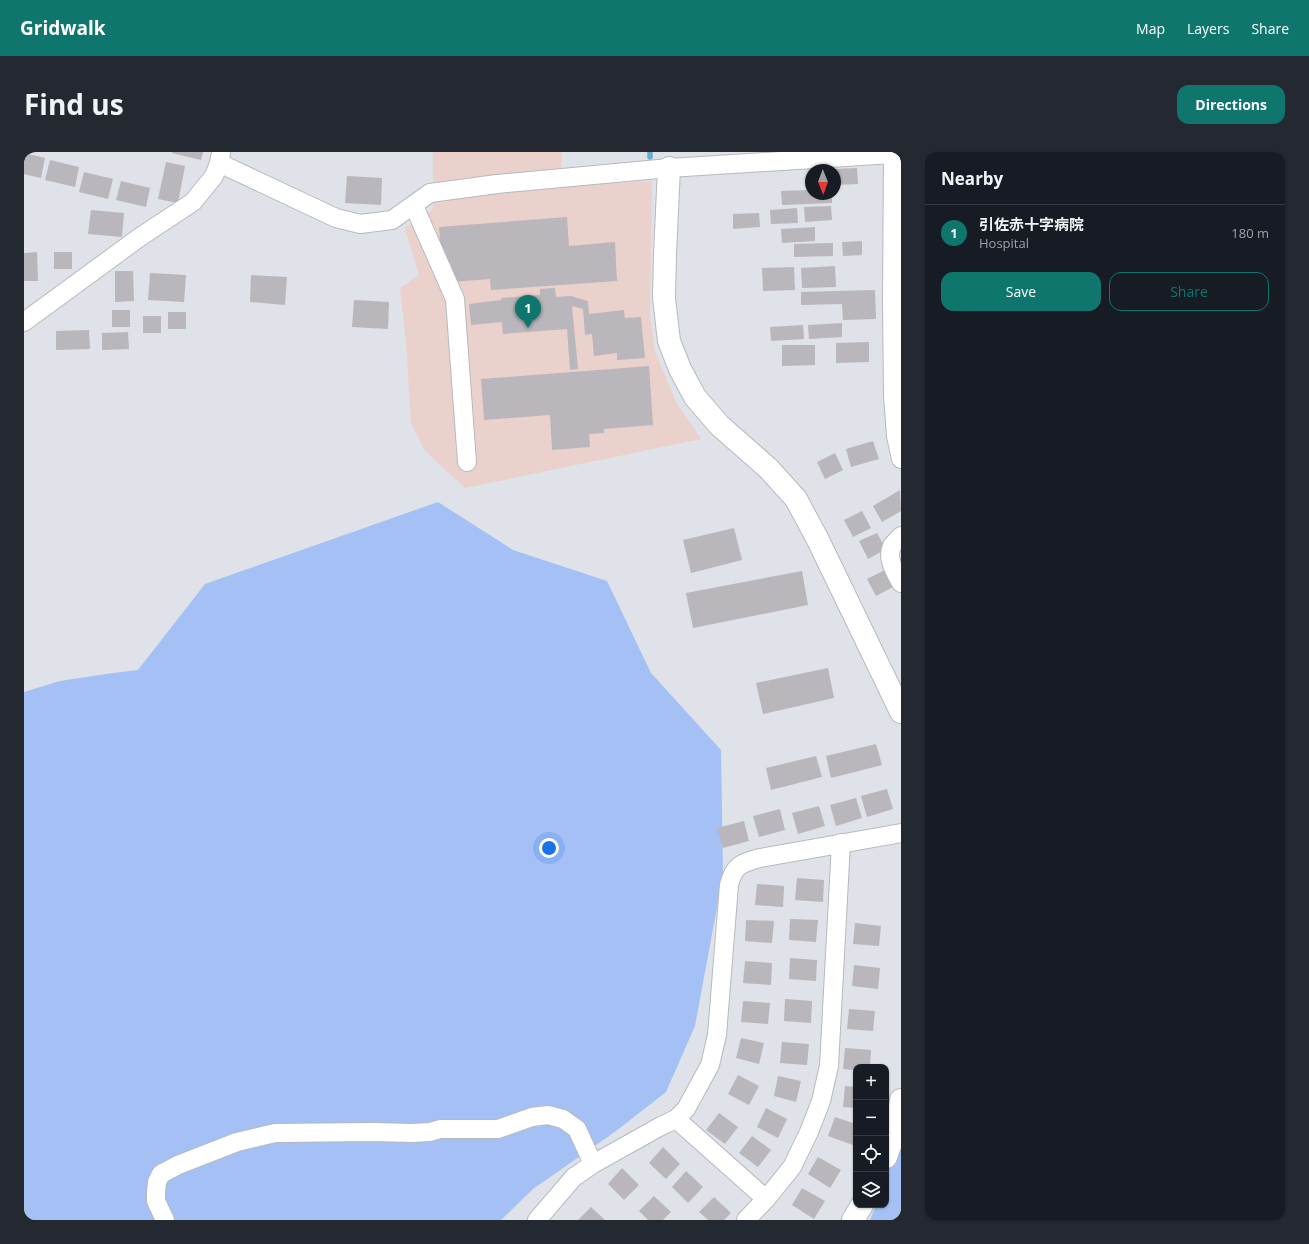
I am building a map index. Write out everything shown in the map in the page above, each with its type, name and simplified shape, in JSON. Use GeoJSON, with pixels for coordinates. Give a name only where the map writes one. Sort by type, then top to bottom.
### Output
{"type":"FeatureCollection","features":[{"type":"Feature","properties":{"kind":"street"},"geometry":{"type":"LineString","coordinates":[[24,322],[140,237],[193,202],[214,176],[220,158],[336,218],[360,224],[392,220],[414,206],[430,193],[671,160],[893,153],[892,301],[894,395],[896,436],[901,459]]}},
{"type":"Feature","properties":{"kind":"street"},"geometry":{"type":"LineString","coordinates":[[671,160],[665,254],[664,298],[669,342],[680,369],[695,397],[719,425],[769,469],[796,499],[818,540],[901,712]]}},
{"type":"Feature","properties":{"kind":"street"},"geometry":{"type":"LineString","coordinates":[[414,206],[455,299],[468,462]]}},
{"type":"Feature","properties":{"kind":"street"},"geometry":{"type":"LineString","coordinates":[[901,536],[892,546],[889,556],[894,571],[901,583]]}},
{"type":"Feature","properties":{"kind":"street"},"geometry":{"type":"LineString","coordinates":[[537,1220],[574,1177],[593,1164],[676,1119],[686,1109],[710,1065],[717,1035],[729,885],[735,869],[743,863],[760,858],[901,832]]}},
{"type":"Feature","properties":{"kind":"street"},"geometry":{"type":"LineString","coordinates":[[746,1220],[766,1199],[792,1167],[809,1132],[821,1101],[829,1066],[841,843]]}},
{"type":"Feature","properties":{"kind":"street"},"geometry":{"type":"LineString","coordinates":[[889,1148],[897,1125],[901,1100]]}},
{"type":"Feature","properties":{"kind":"street"},"geometry":{"type":"LineString","coordinates":[[165,1220],[156,1201],[157,1182],[161,1174],[178,1165],[237,1142],[275,1133],[430,1132],[440,1129],[498,1129],[532,1117],[548,1115],[563,1119],[577,1129],[593,1164]]}},
{"type":"Feature","properties":{"kind":"street"},"geometry":{"type":"LineString","coordinates":[[676,1119],[766,1199]]}},
{"type":"Feature","properties":{"kind":"street"},"geometry":{"type":"LineString","coordinates":[[853,1220],[860,1208]]}},
{"type":"Feature","properties":{"kind":"shaded area"},"geometry":{"type":"Polygon","coordinates":[[[433,152],[562,152],[560,186],[652,181],[650,315],[655,351],[676,402],[701,439],[465,488],[425,451],[411,423],[406,342],[400,288],[419,275],[405,228],[433,209],[433,152]]]}},
{"type":"Feature","properties":{"kind":"shaded area"},"geometry":{"type":"Polygon","coordinates":[[[438,502],[513,550],[607,581],[651,673],[721,750],[723,875],[695,1026],[666,1092],[616,1131],[533,1189],[501,1220],[24,1220],[24,692],[60,681],[138,670],[205,584],[438,502]]]}},
{"type":"Feature","properties":{"kind":"shaded area"},"geometry":{"type":"Polygon","coordinates":[[[901,1133],[901,1220],[870,1220],[875,1208],[889,1208],[889,1167],[901,1133]]]}},
{"type":"Feature","properties":{"kind":"building"},"geometry":{"type":"Polygon","coordinates":[[[172,152],[203,152],[201,160],[172,152]]]}},
{"type":"Feature","properties":{"kind":"building"},"geometry":{"type":"Polygon","coordinates":[[[24,153],[45,158],[41,178],[24,174],[24,153]]]}},
{"type":"Feature","properties":{"kind":"building"},"geometry":{"type":"Polygon","coordinates":[[[50,160],[79,167],[75,187],[45,180],[50,160]]]}},
{"type":"Feature","properties":{"kind":"building"},"geometry":{"type":"Polygon","coordinates":[[[166,162],[185,166],[178,203],[158,199],[166,162]]]}},
{"type":"Feature","properties":{"kind":"building"},"geometry":{"type":"Polygon","coordinates":[[[857,168],[858,184],[841,185],[841,169],[857,168]]]}},
{"type":"Feature","properties":{"kind":"building"},"geometry":{"type":"Polygon","coordinates":[[[84,172],[113,179],[108,199],[79,192],[84,172]]]}},
{"type":"Feature","properties":{"kind":"building"},"geometry":{"type":"Polygon","coordinates":[[[347,176],[382,178],[381,205],[345,203],[347,176]]]}},
{"type":"Feature","properties":{"kind":"building"},"geometry":{"type":"Polygon","coordinates":[[[121,181],[150,188],[146,207],[116,200],[121,181]]]}},
{"type":"Feature","properties":{"kind":"building"},"geometry":{"type":"Polygon","coordinates":[[[805,190],[805,200],[832,200],[832,203],[782,205],[781,191],[805,190]]]}},
{"type":"Feature","properties":{"kind":"building"},"geometry":{"type":"Polygon","coordinates":[[[831,206],[832,220],[805,222],[804,207],[831,206]]]}},
{"type":"Feature","properties":{"kind":"building"},"geometry":{"type":"Polygon","coordinates":[[[797,208],[798,223],[771,224],[770,210],[797,208]]]}},
{"type":"Feature","properties":{"kind":"building"},"geometry":{"type":"Polygon","coordinates":[[[91,210],[124,213],[122,237],[88,234],[91,210]]]}},
{"type":"Feature","properties":{"kind":"building"},"geometry":{"type":"Polygon","coordinates":[[[759,213],[760,227],[733,229],[733,214],[759,213]]]}},
{"type":"Feature","properties":{"kind":"building"},"geometry":{"type":"Polygon","coordinates":[[[567,217],[569,246],[615,242],[617,281],[491,290],[490,279],[452,282],[442,269],[439,227],[567,217]]]}},
{"type":"Feature","properties":{"kind":"building"},"geometry":{"type":"Polygon","coordinates":[[[815,227],[815,241],[782,243],[781,229],[815,227]]]}},
{"type":"Feature","properties":{"kind":"building"},"geometry":{"type":"Polygon","coordinates":[[[862,241],[862,255],[843,256],[842,242],[862,241]]]}},
{"type":"Feature","properties":{"kind":"building"},"geometry":{"type":"Polygon","coordinates":[[[833,243],[833,256],[794,257],[794,244],[833,243]]]}},
{"type":"Feature","properties":{"kind":"building"},"geometry":{"type":"Polygon","coordinates":[[[37,252],[38,281],[24,281],[24,253],[37,252]]]}},
{"type":"Feature","properties":{"kind":"building"},"geometry":{"type":"Polygon","coordinates":[[[54,252],[72,252],[72,269],[54,269],[54,252]]]}},
{"type":"Feature","properties":{"kind":"building"},"geometry":{"type":"Polygon","coordinates":[[[835,266],[836,287],[802,288],[801,268],[835,266]]]}},
{"type":"Feature","properties":{"kind":"building"},"geometry":{"type":"Polygon","coordinates":[[[794,267],[795,290],[763,291],[762,268],[794,267]]]}},
{"type":"Feature","properties":{"kind":"building"},"geometry":{"type":"Polygon","coordinates":[[[115,271],[133,271],[134,301],[115,302],[115,271]]]}},
{"type":"Feature","properties":{"kind":"building"},"geometry":{"type":"Polygon","coordinates":[[[150,273],[186,275],[184,302],[148,300],[150,273]]]}},
{"type":"Feature","properties":{"kind":"building"},"geometry":{"type":"Polygon","coordinates":[[[251,275],[287,277],[285,305],[250,302],[251,275]]]}},
{"type":"Feature","properties":{"kind":"building"},"geometry":{"type":"Polygon","coordinates":[[[555,288],[556,297],[571,296],[588,301],[589,314],[624,310],[625,318],[641,317],[645,358],[617,360],[617,353],[594,356],[592,334],[585,335],[583,309],[572,306],[578,369],[570,370],[567,329],[503,334],[502,322],[471,325],[469,304],[501,300],[501,298],[540,295],[540,289],[555,288]]]}},
{"type":"Feature","properties":{"kind":"building"},"geometry":{"type":"Polygon","coordinates":[[[875,290],[876,319],[843,320],[842,304],[801,305],[801,292],[875,290]]]}},
{"type":"Feature","properties":{"kind":"building"},"geometry":{"type":"Polygon","coordinates":[[[354,300],[389,302],[388,329],[352,327],[354,300]]]}},
{"type":"Feature","properties":{"kind":"building"},"geometry":{"type":"Polygon","coordinates":[[[112,310],[130,310],[130,327],[112,327],[112,310]]]}},
{"type":"Feature","properties":{"kind":"building"},"geometry":{"type":"Polygon","coordinates":[[[168,312],[186,312],[186,329],[168,329],[168,312]]]}},
{"type":"Feature","properties":{"kind":"building"},"geometry":{"type":"Polygon","coordinates":[[[143,316],[161,316],[161,333],[143,333],[143,316]]]}},
{"type":"Feature","properties":{"kind":"building"},"geometry":{"type":"Polygon","coordinates":[[[842,323],[842,337],[809,339],[808,325],[842,323]]]}},
{"type":"Feature","properties":{"kind":"building"},"geometry":{"type":"Polygon","coordinates":[[[803,325],[804,339],[771,341],[770,327],[803,325]]]}},
{"type":"Feature","properties":{"kind":"building"},"geometry":{"type":"Polygon","coordinates":[[[89,330],[90,349],[56,350],[56,331],[89,330]]]}},
{"type":"Feature","properties":{"kind":"building"},"geometry":{"type":"Polygon","coordinates":[[[128,332],[129,349],[102,350],[102,333],[128,332]]]}},
{"type":"Feature","properties":{"kind":"building"},"geometry":{"type":"Polygon","coordinates":[[[869,342],[869,362],[836,363],[836,343],[869,342]]]}},
{"type":"Feature","properties":{"kind":"building"},"geometry":{"type":"Polygon","coordinates":[[[782,345],[815,345],[815,365],[782,366],[782,345]]]}},
{"type":"Feature","properties":{"kind":"building"},"geometry":{"type":"Polygon","coordinates":[[[649,366],[653,425],[604,429],[604,433],[589,434],[590,447],[552,450],[550,415],[484,420],[481,379],[649,366]]]}},
{"type":"Feature","properties":{"kind":"building"},"geometry":{"type":"Polygon","coordinates":[[[873,441],[879,459],[851,467],[846,449],[873,441]]]}},
{"type":"Feature","properties":{"kind":"building"},"geometry":{"type":"Polygon","coordinates":[[[835,453],[843,470],[825,479],[817,462],[835,453]]]}},
{"type":"Feature","properties":{"kind":"building"},"geometry":{"type":"Polygon","coordinates":[[[900,490],[901,511],[882,522],[873,506],[900,490]]]}},
{"type":"Feature","properties":{"kind":"building"},"geometry":{"type":"Polygon","coordinates":[[[862,511],[871,528],[853,537],[844,520],[862,511]]]}},
{"type":"Feature","properties":{"kind":"building"},"geometry":{"type":"Polygon","coordinates":[[[734,528],[742,560],[691,573],[683,540],[734,528]]]}},
{"type":"Feature","properties":{"kind":"building"},"geometry":{"type":"Polygon","coordinates":[[[877,533],[886,549],[868,559],[859,541],[877,533]]]}},
{"type":"Feature","properties":{"kind":"building"},"geometry":{"type":"Polygon","coordinates":[[[885,570],[893,587],[876,596],[867,579],[885,570]]]}},
{"type":"Feature","properties":{"kind":"building"},"geometry":{"type":"Polygon","coordinates":[[[802,571],[808,605],[693,628],[686,593],[802,571]]]}},
{"type":"Feature","properties":{"kind":"building"},"geometry":{"type":"Polygon","coordinates":[[[828,668],[834,698],[763,714],[756,683],[828,668]]]}},
{"type":"Feature","properties":{"kind":"building"},"geometry":{"type":"Polygon","coordinates":[[[876,744],[882,765],[831,778],[826,756],[876,744]]]}},
{"type":"Feature","properties":{"kind":"building"},"geometry":{"type":"Polygon","coordinates":[[[816,756],[822,777],[771,790],[766,768],[816,756]]]}},
{"type":"Feature","properties":{"kind":"building"},"geometry":{"type":"Polygon","coordinates":[[[887,789],[893,809],[867,817],[861,796],[887,789]]]}},
{"type":"Feature","properties":{"kind":"building"},"geometry":{"type":"Polygon","coordinates":[[[856,798],[862,818],[836,826],[830,805],[856,798]]]}},
{"type":"Feature","properties":{"kind":"building"},"geometry":{"type":"Polygon","coordinates":[[[819,806],[825,826],[798,834],[792,813],[819,806]]]}},
{"type":"Feature","properties":{"kind":"building"},"geometry":{"type":"Polygon","coordinates":[[[780,809],[785,830],[759,837],[753,816],[780,809]]]}},
{"type":"Feature","properties":{"kind":"building"},"geometry":{"type":"Polygon","coordinates":[[[744,821],[749,841],[723,848],[717,828],[744,821]]]}},
{"type":"Feature","properties":{"kind":"building"},"geometry":{"type":"Polygon","coordinates":[[[797,878],[824,880],[823,902],[795,900],[797,878]]]}},
{"type":"Feature","properties":{"kind":"building"},"geometry":{"type":"Polygon","coordinates":[[[757,884],[784,886],[783,907],[755,905],[757,884]]]}},
{"type":"Feature","properties":{"kind":"building"},"geometry":{"type":"Polygon","coordinates":[[[790,919],[818,920],[816,942],[789,940],[790,919]]]}},
{"type":"Feature","properties":{"kind":"building"},"geometry":{"type":"Polygon","coordinates":[[[746,920],[774,921],[772,943],[745,941],[746,920]]]}},
{"type":"Feature","properties":{"kind":"building"},"geometry":{"type":"Polygon","coordinates":[[[855,923],[881,926],[879,946],[853,944],[855,923]]]}},
{"type":"Feature","properties":{"kind":"building"},"geometry":{"type":"Polygon","coordinates":[[[790,958],[817,960],[816,981],[789,979],[790,958]]]}},
{"type":"Feature","properties":{"kind":"building"},"geometry":{"type":"Polygon","coordinates":[[[745,961],[772,963],[771,985],[743,983],[745,961]]]}},
{"type":"Feature","properties":{"kind":"building"},"geometry":{"type":"Polygon","coordinates":[[[854,965],[880,968],[878,989],[852,986],[854,965]]]}},
{"type":"Feature","properties":{"kind":"building"},"geometry":{"type":"Polygon","coordinates":[[[785,999],[812,1001],[811,1023],[784,1021],[785,999]]]}},
{"type":"Feature","properties":{"kind":"building"},"geometry":{"type":"Polygon","coordinates":[[[743,1001],[770,1003],[768,1024],[741,1022],[743,1001]]]}},
{"type":"Feature","properties":{"kind":"building"},"geometry":{"type":"Polygon","coordinates":[[[849,1009],[875,1011],[873,1031],[847,1029],[849,1009]]]}},
{"type":"Feature","properties":{"kind":"building"},"geometry":{"type":"Polygon","coordinates":[[[741,1038],[764,1043],[759,1064],[736,1058],[741,1038]]]}},
{"type":"Feature","properties":{"kind":"building"},"geometry":{"type":"Polygon","coordinates":[[[782,1042],[809,1044],[807,1065],[780,1063],[782,1042]]]}},
{"type":"Feature","properties":{"kind":"building"},"geometry":{"type":"Polygon","coordinates":[[[845,1048],[871,1050],[870,1064],[853,1064],[853,1070],[843,1069],[845,1048]]]}},
{"type":"Feature","properties":{"kind":"building"},"geometry":{"type":"Polygon","coordinates":[[[738,1075],[759,1086],[749,1105],[728,1094],[738,1075]]]}},
{"type":"Feature","properties":{"kind":"building"},"geometry":{"type":"Polygon","coordinates":[[[778,1076],[801,1081],[796,1102],[774,1096],[778,1076]]]}},
{"type":"Feature","properties":{"kind":"building"},"geometry":{"type":"Polygon","coordinates":[[[845,1086],[853,1087],[853,1108],[843,1107],[845,1086]]]}},
{"type":"Feature","properties":{"kind":"building"},"geometry":{"type":"Polygon","coordinates":[[[766,1108],[787,1119],[778,1138],[757,1127],[766,1108]]]}},
{"type":"Feature","properties":{"kind":"building"},"geometry":{"type":"Polygon","coordinates":[[[719,1113],[738,1127],[725,1144],[706,1130],[719,1113]]]}},
{"type":"Feature","properties":{"kind":"building"},"geometry":{"type":"Polygon","coordinates":[[[835,1117],[853,1123],[853,1145],[828,1136],[835,1117]]]}},
{"type":"Feature","properties":{"kind":"building"},"geometry":{"type":"Polygon","coordinates":[[[752,1136],[771,1150],[758,1167],[739,1153],[752,1136]]]}},
{"type":"Feature","properties":{"kind":"building"},"geometry":{"type":"Polygon","coordinates":[[[663,1147],[680,1164],[666,1179],[649,1163],[663,1147]]]}},
{"type":"Feature","properties":{"kind":"building"},"geometry":{"type":"Polygon","coordinates":[[[818,1157],[841,1170],[830,1188],[808,1174],[818,1157]]]}},
{"type":"Feature","properties":{"kind":"building"},"geometry":{"type":"Polygon","coordinates":[[[622,1168],[639,1185],[624,1200],[608,1184],[622,1168]]]}},
{"type":"Feature","properties":{"kind":"building"},"geometry":{"type":"Polygon","coordinates":[[[686,1171],[703,1187],[688,1203],[672,1187],[686,1171]]]}},
{"type":"Feature","properties":{"kind":"building"},"geometry":{"type":"Polygon","coordinates":[[[802,1188],[825,1201],[814,1219],[792,1205],[802,1188]]]}},
{"type":"Feature","properties":{"kind":"building"},"geometry":{"type":"Polygon","coordinates":[[[654,1196],[671,1212],[663,1220],[648,1220],[639,1211],[654,1196]]]}},
{"type":"Feature","properties":{"kind":"building"},"geometry":{"type":"Polygon","coordinates":[[[714,1197],[731,1213],[724,1220],[708,1220],[699,1212],[714,1197]]]}},
{"type":"Feature","properties":{"kind":"building"},"geometry":{"type":"Polygon","coordinates":[[[591,1207],[605,1220],[578,1220],[591,1207]]]}},
{"type":"Feature","properties":{"kind":"waterway"},"geometry":{"type":"LineString","coordinates":[[650,152],[650,157]]}},
{"type":"Feature","properties":{"kind":"place","name":"引佐赤十字病院"},"geometry":{"type":"Point","coordinates":[528,328]}}]}
